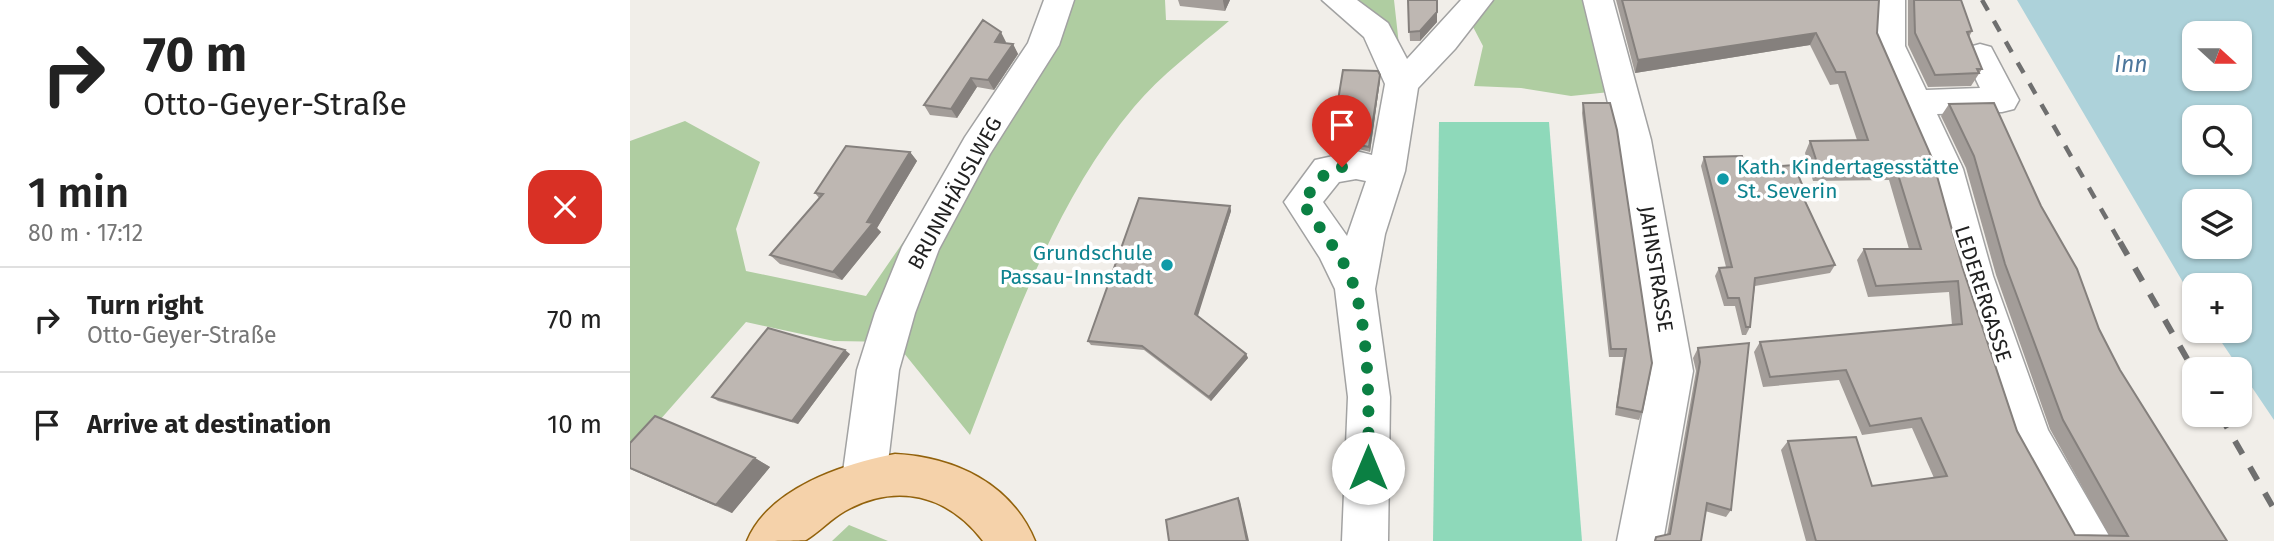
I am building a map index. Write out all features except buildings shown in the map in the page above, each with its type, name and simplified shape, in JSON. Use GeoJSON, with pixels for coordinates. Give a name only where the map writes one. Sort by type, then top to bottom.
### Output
{"type":"FeatureCollection","features":[{"type":"Feature","properties":{"kind":"main road"},"geometry":{"type":"LineString","coordinates":[[770,541],[822,498],[864,479],[901,473],[931,476],[965,492],[997,516],[1012,541]]}},
{"type":"Feature","properties":{"kind":"street","name":"BRUNNHÄUSLWEG"},"geometry":{"type":"LineString","coordinates":[[864,479],[878,370],[895,313],[921,247],[978,146],[1043,45],[1059,0]]}},
{"type":"Feature","properties":{"kind":"street"},"geometry":{"type":"LineString","coordinates":[[1336,0],[1377,31],[1402,84]]}},
{"type":"Feature","properties":{"kind":"street"},"geometry":{"type":"LineString","coordinates":[[1365,541],[1369,397],[1355,289],[1366,234],[1387,171],[1402,84],[1444,41],[1478,0]]}},
{"type":"Feature","properties":{"kind":"street","name":"JAHNSTRASSE"},"geometry":{"type":"LineString","coordinates":[[1598,0],[1634,139],[1672,371],[1640,541]]}},
{"type":"Feature","properties":{"kind":"street","name":"LEDERERGASSE"},"geometry":{"type":"LineString","coordinates":[[1890,0],[1889,46],[1945,169],[1974,276],[2030,439],[2089,541]]}},
{"type":"Feature","properties":{"kind":"street"},"geometry":{"type":"LineString","coordinates":[[1916,102],[2002,100],[1980,55]]}},
{"type":"Feature","properties":{"kind":"street"},"geometry":{"type":"LineString","coordinates":[[1355,289],[1334,248],[1302,202],[1328,170],[1356,165],[1387,171]]}},
{"type":"Feature","properties":{"kind":"green space"},"geometry":{"type":"Polygon","coordinates":[[[1070,0],[1165,0],[1166,20],[1229,21],[1145,95],[1106,143],[1081,182],[1020,306],[970,435],[895,342],[834,341],[746,322],[630,454],[630,141],[685,121],[760,162],[736,229],[746,271],[866,296],[1070,0]]]}},
{"type":"Feature","properties":{"kind":"green space"},"geometry":{"type":"Polygon","coordinates":[[[1348,0],[1394,0],[1399,45],[1348,0]]]}},
{"type":"Feature","properties":{"kind":"green space"},"geometry":{"type":"Polygon","coordinates":[[[1482,0],[1587,0],[1610,92],[1571,96],[1521,88],[1474,86],[1483,46],[1471,23],[1482,0]]]}},
{"type":"Feature","properties":{"kind":"green space"},"geometry":{"type":"Polygon","coordinates":[[[1439,122],[1549,122],[1582,541],[1433,541],[1439,122]]]}},
{"type":"Feature","properties":{"kind":"green space"},"geometry":{"type":"Polygon","coordinates":[[[849,525],[888,541],[832,541],[849,525]]]}},
{"type":"Feature","properties":{"kind":"water","name":"Inn"},"geometry":{"type":"Polygon","coordinates":[[[2017,0],[2274,0],[2274,420],[2252,387],[2252,357],[2232,357],[2222,343],[2252,343],[2252,273],[2182,273],[2182,281],[2017,0]]]}},
{"type":"Feature","properties":{"kind":"railway"},"geometry":{"type":"LineString","coordinates":[[1982,0],[2121,244]]}},
{"type":"Feature","properties":{"kind":"railway"},"geometry":{"type":"LineString","coordinates":[[2120,242],[2186,357]]}},
{"type":"Feature","properties":{"kind":"railway"},"geometry":{"type":"LineString","coordinates":[[2227,427],[2274,509]]}},
{"type":"Feature","properties":{"kind":"place","name":"Kath. Kindertagesstätte St. Severin"},"geometry":{"type":"Point","coordinates":[1723,179]}},
{"type":"Feature","properties":{"kind":"place","name":"Grundschule Passau-Innstadt"},"geometry":{"type":"Point","coordinates":[1167,265]}},
{"type":"Feature","properties":{"kind":"route"},"geometry":{"type":"LineString","coordinates":[[1342,167],[1328,170],[1302,202],[1334,248],[1355,289],[1369,397],[1368,468]]}}]}
